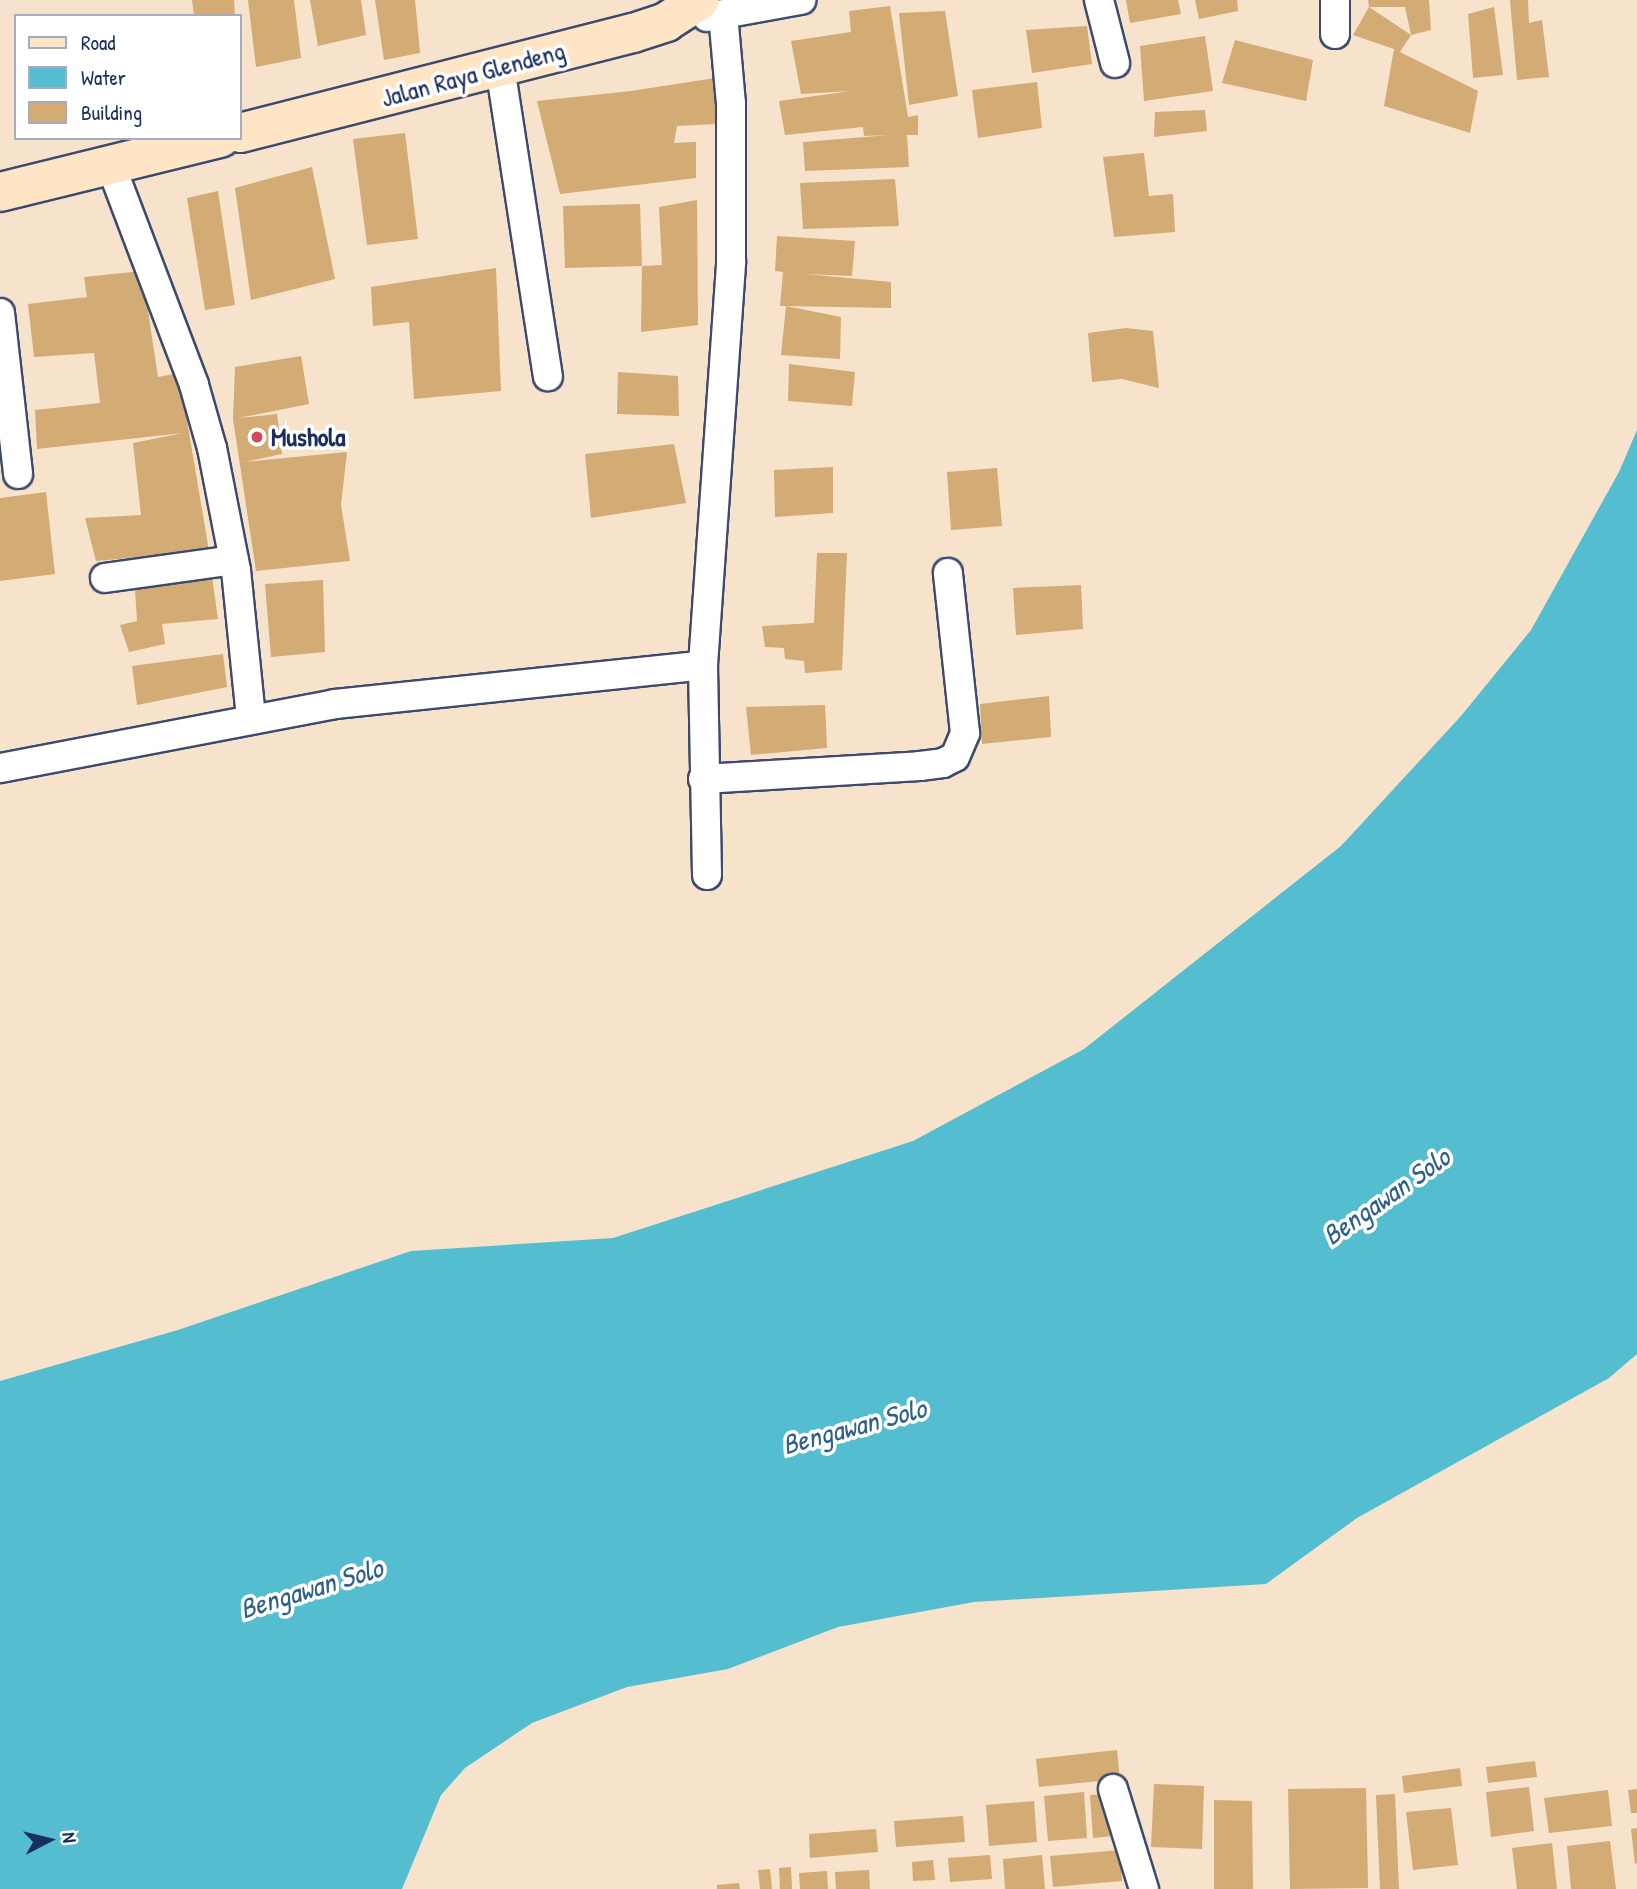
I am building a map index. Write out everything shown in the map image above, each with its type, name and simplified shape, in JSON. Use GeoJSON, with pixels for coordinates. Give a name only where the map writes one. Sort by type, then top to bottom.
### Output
{"type":"FeatureCollection","features":[{"type":"Feature","properties":{"kind":"main road","name":"Jalan Raya Glendeng"},"geometry":{"type":"LineString","coordinates":[[242,132],[500,67],[712,8]]}},
{"type":"Feature","properties":{"kind":"main road"},"geometry":{"type":"LineString","coordinates":[[0,192],[212,140]]}},
{"type":"Feature","properties":{"kind":"street"},"geometry":{"type":"LineString","coordinates":[[707,875],[703,779],[703,664],[731,261],[732,104],[712,8],[801,0]]}},
{"type":"Feature","properties":{"kind":"street"},"geometry":{"type":"LineString","coordinates":[[1099,0],[1115,63]]}},
{"type":"Feature","properties":{"kind":"street"},"geometry":{"type":"LineString","coordinates":[[1335,0],[1335,34]]}},
{"type":"Feature","properties":{"kind":"street"},"geometry":{"type":"LineString","coordinates":[[500,67],[548,376]]}},
{"type":"Feature","properties":{"kind":"street"},"geometry":{"type":"LineString","coordinates":[[111,166],[194,385],[212,448],[234,560],[251,718]]}},
{"type":"Feature","properties":{"kind":"street"},"geometry":{"type":"LineString","coordinates":[[0,313],[18,474]]}},
{"type":"Feature","properties":{"kind":"street"},"geometry":{"type":"LineString","coordinates":[[105,578],[234,560]]}},
{"type":"Feature","properties":{"kind":"street"},"geometry":{"type":"LineString","coordinates":[[703,779],[920,766],[943,763],[955,757],[965,733],[948,573]]}},
{"type":"Feature","properties":{"kind":"street"},"geometry":{"type":"LineString","coordinates":[[0,768],[335,704],[480,686],[703,664]]}},
{"type":"Feature","properties":{"kind":"street"},"geometry":{"type":"LineString","coordinates":[[1113,1789],[1144,1889]]}},
{"type":"Feature","properties":{"kind":"water","name":"Bengawan Solo"},"geometry":{"type":"Polygon","coordinates":[[[1637,430],[1637,1354],[1609,1378],[1357,1518],[1266,1584],[974,1602],[838,1627],[728,1669],[627,1687],[532,1723],[465,1768],[441,1795],[402,1889],[0,1889],[0,1381],[178,1330],[411,1251],[613,1238],[913,1141],[1084,1049],[1341,846],[1461,716],[1531,630],[1619,472],[1637,430]]]}},
{"type":"Feature","properties":{"kind":"building"},"geometry":{"type":"Polygon","coordinates":[[[192,0],[234,0],[235,14],[194,14],[192,0]]]}},
{"type":"Feature","properties":{"kind":"building"},"geometry":{"type":"Polygon","coordinates":[[[248,0],[294,0],[301,58],[256,67],[248,0]]]}},
{"type":"Feature","properties":{"kind":"building"},"geometry":{"type":"Polygon","coordinates":[[[310,0],[361,0],[366,35],[318,46],[310,0]]]}},
{"type":"Feature","properties":{"kind":"building"},"geometry":{"type":"Polygon","coordinates":[[[375,0],[415,0],[420,53],[384,60],[375,0]]]}},
{"type":"Feature","properties":{"kind":"building"},"geometry":{"type":"Polygon","coordinates":[[[1126,0],[1178,0],[1181,14],[1130,23],[1126,0]]]}},
{"type":"Feature","properties":{"kind":"building"},"geometry":{"type":"Polygon","coordinates":[[[1195,0],[1237,0],[1238,11],[1199,19],[1195,0]]]}},
{"type":"Feature","properties":{"kind":"building"},"geometry":{"type":"Polygon","coordinates":[[[1368,0],[1429,0],[1431,30],[1411,35],[1405,7],[1369,7],[1368,0]]]}},
{"type":"Feature","properties":{"kind":"building"},"geometry":{"type":"Polygon","coordinates":[[[1510,0],[1528,0],[1529,23],[1542,20],[1549,77],[1517,80],[1510,0]]]}},
{"type":"Feature","properties":{"kind":"building"},"geometry":{"type":"Polygon","coordinates":[[[890,6],[908,117],[918,115],[918,135],[907,135],[909,167],[805,171],[803,142],[890,135],[864,136],[863,127],[785,135],[779,101],[851,91],[801,94],[791,41],[851,32],[849,11],[890,6]]]}},
{"type":"Feature","properties":{"kind":"building"},"geometry":{"type":"Polygon","coordinates":[[[1369,7],[1411,35],[1400,52],[1478,91],[1470,133],[1384,106],[1394,49],[1353,35],[1369,7]]]}},
{"type":"Feature","properties":{"kind":"building"},"geometry":{"type":"Polygon","coordinates":[[[1494,7],[1503,75],[1473,78],[1468,14],[1494,7]]]}},
{"type":"Feature","properties":{"kind":"building"},"geometry":{"type":"Polygon","coordinates":[[[945,11],[958,96],[909,105],[899,13],[945,11]]]}},
{"type":"Feature","properties":{"kind":"building"},"geometry":{"type":"Polygon","coordinates":[[[1087,26],[1092,64],[1032,73],[1026,30],[1087,26]]]}},
{"type":"Feature","properties":{"kind":"building"},"geometry":{"type":"Polygon","coordinates":[[[1205,36],[1213,91],[1144,101],[1140,46],[1205,36]]]}},
{"type":"Feature","properties":{"kind":"building"},"geometry":{"type":"Polygon","coordinates":[[[1235,40],[1313,60],[1306,101],[1222,83],[1235,40]]]}},
{"type":"Feature","properties":{"kind":"building"},"geometry":{"type":"Polygon","coordinates":[[[715,78],[717,124],[677,126],[674,143],[696,142],[696,178],[560,194],[537,101],[631,91],[715,78]]]}},
{"type":"Feature","properties":{"kind":"building"},"geometry":{"type":"Polygon","coordinates":[[[1037,82],[1042,128],[978,138],[972,90],[1037,82]]]}},
{"type":"Feature","properties":{"kind":"building"},"geometry":{"type":"Polygon","coordinates":[[[1205,110],[1207,131],[1154,137],[1155,112],[1205,110]]]}},
{"type":"Feature","properties":{"kind":"building"},"geometry":{"type":"Polygon","coordinates":[[[405,133],[418,239],[367,245],[353,139],[405,133]]]}},
{"type":"Feature","properties":{"kind":"building"},"geometry":{"type":"Polygon","coordinates":[[[1144,153],[1149,196],[1173,194],[1175,232],[1114,237],[1103,157],[1144,153]]]}},
{"type":"Feature","properties":{"kind":"building"},"geometry":{"type":"Polygon","coordinates":[[[312,167],[335,279],[251,300],[235,188],[312,167]]]}},
{"type":"Feature","properties":{"kind":"building"},"geometry":{"type":"Polygon","coordinates":[[[895,179],[899,226],[803,229],[800,183],[895,179]]]}},
{"type":"Feature","properties":{"kind":"building"},"geometry":{"type":"Polygon","coordinates":[[[218,191],[235,305],[205,310],[187,198],[218,191]]]}},
{"type":"Feature","properties":{"kind":"building"},"geometry":{"type":"Polygon","coordinates":[[[697,200],[698,325],[641,332],[642,266],[662,265],[659,207],[697,200]]]}},
{"type":"Feature","properties":{"kind":"building"},"geometry":{"type":"Polygon","coordinates":[[[640,204],[642,266],[565,268],[563,206],[640,204]]]}},
{"type":"Feature","properties":{"kind":"building"},"geometry":{"type":"Polygon","coordinates":[[[777,236],[855,241],[852,276],[805,274],[891,282],[891,308],[780,306],[783,272],[775,271],[777,236]]]}},
{"type":"Feature","properties":{"kind":"building"},"geometry":{"type":"Polygon","coordinates":[[[496,268],[501,391],[414,399],[409,322],[373,326],[371,287],[496,268]]]}},
{"type":"Feature","properties":{"kind":"building"},"geometry":{"type":"Polygon","coordinates":[[[142,271],[158,377],[179,373],[209,551],[96,561],[85,518],[141,515],[133,443],[183,433],[37,449],[35,410],[100,403],[94,353],[34,357],[28,304],[87,297],[84,277],[142,271]]]}},
{"type":"Feature","properties":{"kind":"building"},"geometry":{"type":"Polygon","coordinates":[[[786,306],[841,317],[840,359],[781,355],[786,306]]]}},
{"type":"Feature","properties":{"kind":"building"},"geometry":{"type":"Polygon","coordinates":[[[1126,328],[1153,331],[1159,388],[1122,379],[1092,382],[1088,333],[1126,328]]]}},
{"type":"Feature","properties":{"kind":"building"},"geometry":{"type":"Polygon","coordinates":[[[301,356],[309,404],[239,418],[277,414],[282,454],[244,462],[347,452],[341,505],[350,561],[256,571],[233,419],[235,367],[301,356]]]}},
{"type":"Feature","properties":{"kind":"building"},"geometry":{"type":"Polygon","coordinates":[[[789,364],[855,372],[852,406],[788,401],[789,364]]]}},
{"type":"Feature","properties":{"kind":"building"},"geometry":{"type":"Polygon","coordinates":[[[618,372],[678,376],[679,416],[617,414],[618,372]]]}},
{"type":"Feature","properties":{"kind":"building"},"geometry":{"type":"Polygon","coordinates":[[[674,444],[686,503],[591,518],[585,454],[674,444]]]}},
{"type":"Feature","properties":{"kind":"building"},"geometry":{"type":"Polygon","coordinates":[[[833,467],[833,513],[775,517],[774,470],[833,467]]]}},
{"type":"Feature","properties":{"kind":"building"},"geometry":{"type":"Polygon","coordinates":[[[997,468],[1002,526],[951,530],[947,472],[997,468]]]}},
{"type":"Feature","properties":{"kind":"building"},"geometry":{"type":"Polygon","coordinates":[[[46,492],[55,574],[0,581],[0,498],[46,492]]]}},
{"type":"Feature","properties":{"kind":"building"},"geometry":{"type":"Polygon","coordinates":[[[817,553],[847,553],[842,670],[805,673],[804,661],[785,659],[784,648],[765,647],[762,626],[814,623],[817,553]]]}},
{"type":"Feature","properties":{"kind":"building"},"geometry":{"type":"Polygon","coordinates":[[[212,577],[218,619],[162,624],[165,644],[129,652],[120,625],[137,621],[135,589],[212,577]]]}},
{"type":"Feature","properties":{"kind":"building"},"geometry":{"type":"Polygon","coordinates":[[[323,580],[325,652],[271,657],[265,584],[323,580]]]}},
{"type":"Feature","properties":{"kind":"building"},"geometry":{"type":"Polygon","coordinates":[[[1081,585],[1083,629],[1016,635],[1013,588],[1081,585]]]}},
{"type":"Feature","properties":{"kind":"building"},"geometry":{"type":"Polygon","coordinates":[[[223,654],[227,687],[137,705],[132,666],[223,654]]]}},
{"type":"Feature","properties":{"kind":"building"},"geometry":{"type":"Polygon","coordinates":[[[1049,696],[1051,737],[982,744],[980,704],[1049,696]]]}},
{"type":"Feature","properties":{"kind":"building"},"geometry":{"type":"Polygon","coordinates":[[[825,705],[827,748],[751,755],[746,707],[825,705]]]}},
{"type":"Feature","properties":{"kind":"building"},"geometry":{"type":"Polygon","coordinates":[[[1117,1750],[1120,1779],[1039,1787],[1036,1759],[1117,1750]]]}},
{"type":"Feature","properties":{"kind":"building"},"geometry":{"type":"Polygon","coordinates":[[[1535,1761],[1537,1777],[1488,1783],[1486,1767],[1535,1761]]]}},
{"type":"Feature","properties":{"kind":"building"},"geometry":{"type":"Polygon","coordinates":[[[1460,1768],[1462,1786],[1404,1793],[1402,1776],[1460,1768]]]}},
{"type":"Feature","properties":{"kind":"building"},"geometry":{"type":"Polygon","coordinates":[[[1154,1784],[1204,1786],[1202,1849],[1151,1847],[1154,1784]]]}},
{"type":"Feature","properties":{"kind":"building"},"geometry":{"type":"Polygon","coordinates":[[[1529,1787],[1534,1831],[1491,1837],[1486,1792],[1529,1787]]]}},
{"type":"Feature","properties":{"kind":"building"},"geometry":{"type":"Polygon","coordinates":[[[1366,1788],[1368,1888],[1290,1889],[1288,1789],[1366,1788]]]}},
{"type":"Feature","properties":{"kind":"building"},"geometry":{"type":"Polygon","coordinates":[[[1637,1789],[1637,1813],[1631,1813],[1628,1790],[1637,1789]]]}},
{"type":"Feature","properties":{"kind":"building"},"geometry":{"type":"Polygon","coordinates":[[[1608,1790],[1612,1826],[1549,1833],[1544,1798],[1608,1790]]]}},
{"type":"Feature","properties":{"kind":"building"},"geometry":{"type":"Polygon","coordinates":[[[1084,1792],[1087,1838],[1048,1841],[1044,1796],[1084,1792]]]}},
{"type":"Feature","properties":{"kind":"building"},"geometry":{"type":"Polygon","coordinates":[[[1111,1794],[1114,1836],[1093,1838],[1090,1795],[1111,1794]]]}},
{"type":"Feature","properties":{"kind":"building"},"geometry":{"type":"Polygon","coordinates":[[[1395,1794],[1399,1889],[1380,1889],[1376,1795],[1395,1794]]]}},
{"type":"Feature","properties":{"kind":"building"},"geometry":{"type":"Polygon","coordinates":[[[1214,1800],[1252,1801],[1253,1889],[1214,1889],[1214,1800]]]}},
{"type":"Feature","properties":{"kind":"building"},"geometry":{"type":"Polygon","coordinates":[[[1034,1801],[1037,1842],[989,1846],[986,1805],[1034,1801]]]}},
{"type":"Feature","properties":{"kind":"building"},"geometry":{"type":"Polygon","coordinates":[[[1451,1808],[1458,1865],[1413,1870],[1406,1812],[1451,1808]]]}},
{"type":"Feature","properties":{"kind":"building"},"geometry":{"type":"Polygon","coordinates":[[[963,1816],[965,1842],[896,1847],[894,1821],[963,1816]]]}},
{"type":"Feature","properties":{"kind":"building"},"geometry":{"type":"Polygon","coordinates":[[[1637,1828],[1637,1863],[1635,1864],[1631,1829],[1637,1828]]]}},
{"type":"Feature","properties":{"kind":"building"},"geometry":{"type":"Polygon","coordinates":[[[876,1829],[878,1852],[810,1858],[809,1834],[876,1829]]]}},
{"type":"Feature","properties":{"kind":"building"},"geometry":{"type":"Polygon","coordinates":[[[1610,1841],[1616,1889],[1571,1889],[1567,1846],[1610,1841]]]}},
{"type":"Feature","properties":{"kind":"building"},"geometry":{"type":"Polygon","coordinates":[[[1552,1843],[1557,1889],[1517,1889],[1512,1848],[1552,1843]]]}},
{"type":"Feature","properties":{"kind":"building"},"geometry":{"type":"Polygon","coordinates":[[[1120,1850],[1122,1881],[1053,1887],[1050,1856],[1120,1850]]]}},
{"type":"Feature","properties":{"kind":"building"},"geometry":{"type":"Polygon","coordinates":[[[990,1855],[992,1879],[950,1882],[948,1858],[990,1855]]]}},
{"type":"Feature","properties":{"kind":"building"},"geometry":{"type":"Polygon","coordinates":[[[1042,1855],[1045,1889],[1005,1889],[1003,1859],[1042,1855]]]}},
{"type":"Feature","properties":{"kind":"building"},"geometry":{"type":"Polygon","coordinates":[[[933,1860],[935,1880],[913,1881],[912,1862],[933,1860]]]}},
{"type":"Feature","properties":{"kind":"building"},"geometry":{"type":"Polygon","coordinates":[[[791,1867],[792,1889],[780,1889],[779,1868],[791,1867]]]}},
{"type":"Feature","properties":{"kind":"building"},"geometry":{"type":"Polygon","coordinates":[[[770,1869],[772,1889],[760,1889],[758,1870],[770,1869]]]}},
{"type":"Feature","properties":{"kind":"building"},"geometry":{"type":"Polygon","coordinates":[[[869,1870],[870,1889],[836,1889],[835,1872],[869,1870]]]}},
{"type":"Feature","properties":{"kind":"building"},"geometry":{"type":"Polygon","coordinates":[[[827,1871],[828,1889],[800,1889],[799,1873],[827,1871]]]}},
{"type":"Feature","properties":{"kind":"building"},"geometry":{"type":"Polygon","coordinates":[[[739,1883],[740,1889],[717,1889],[717,1885],[739,1883]]]}},
{"type":"Feature","properties":{"kind":"place","name":"Mushola"},"geometry":{"type":"Point","coordinates":[257,437]}}]}
